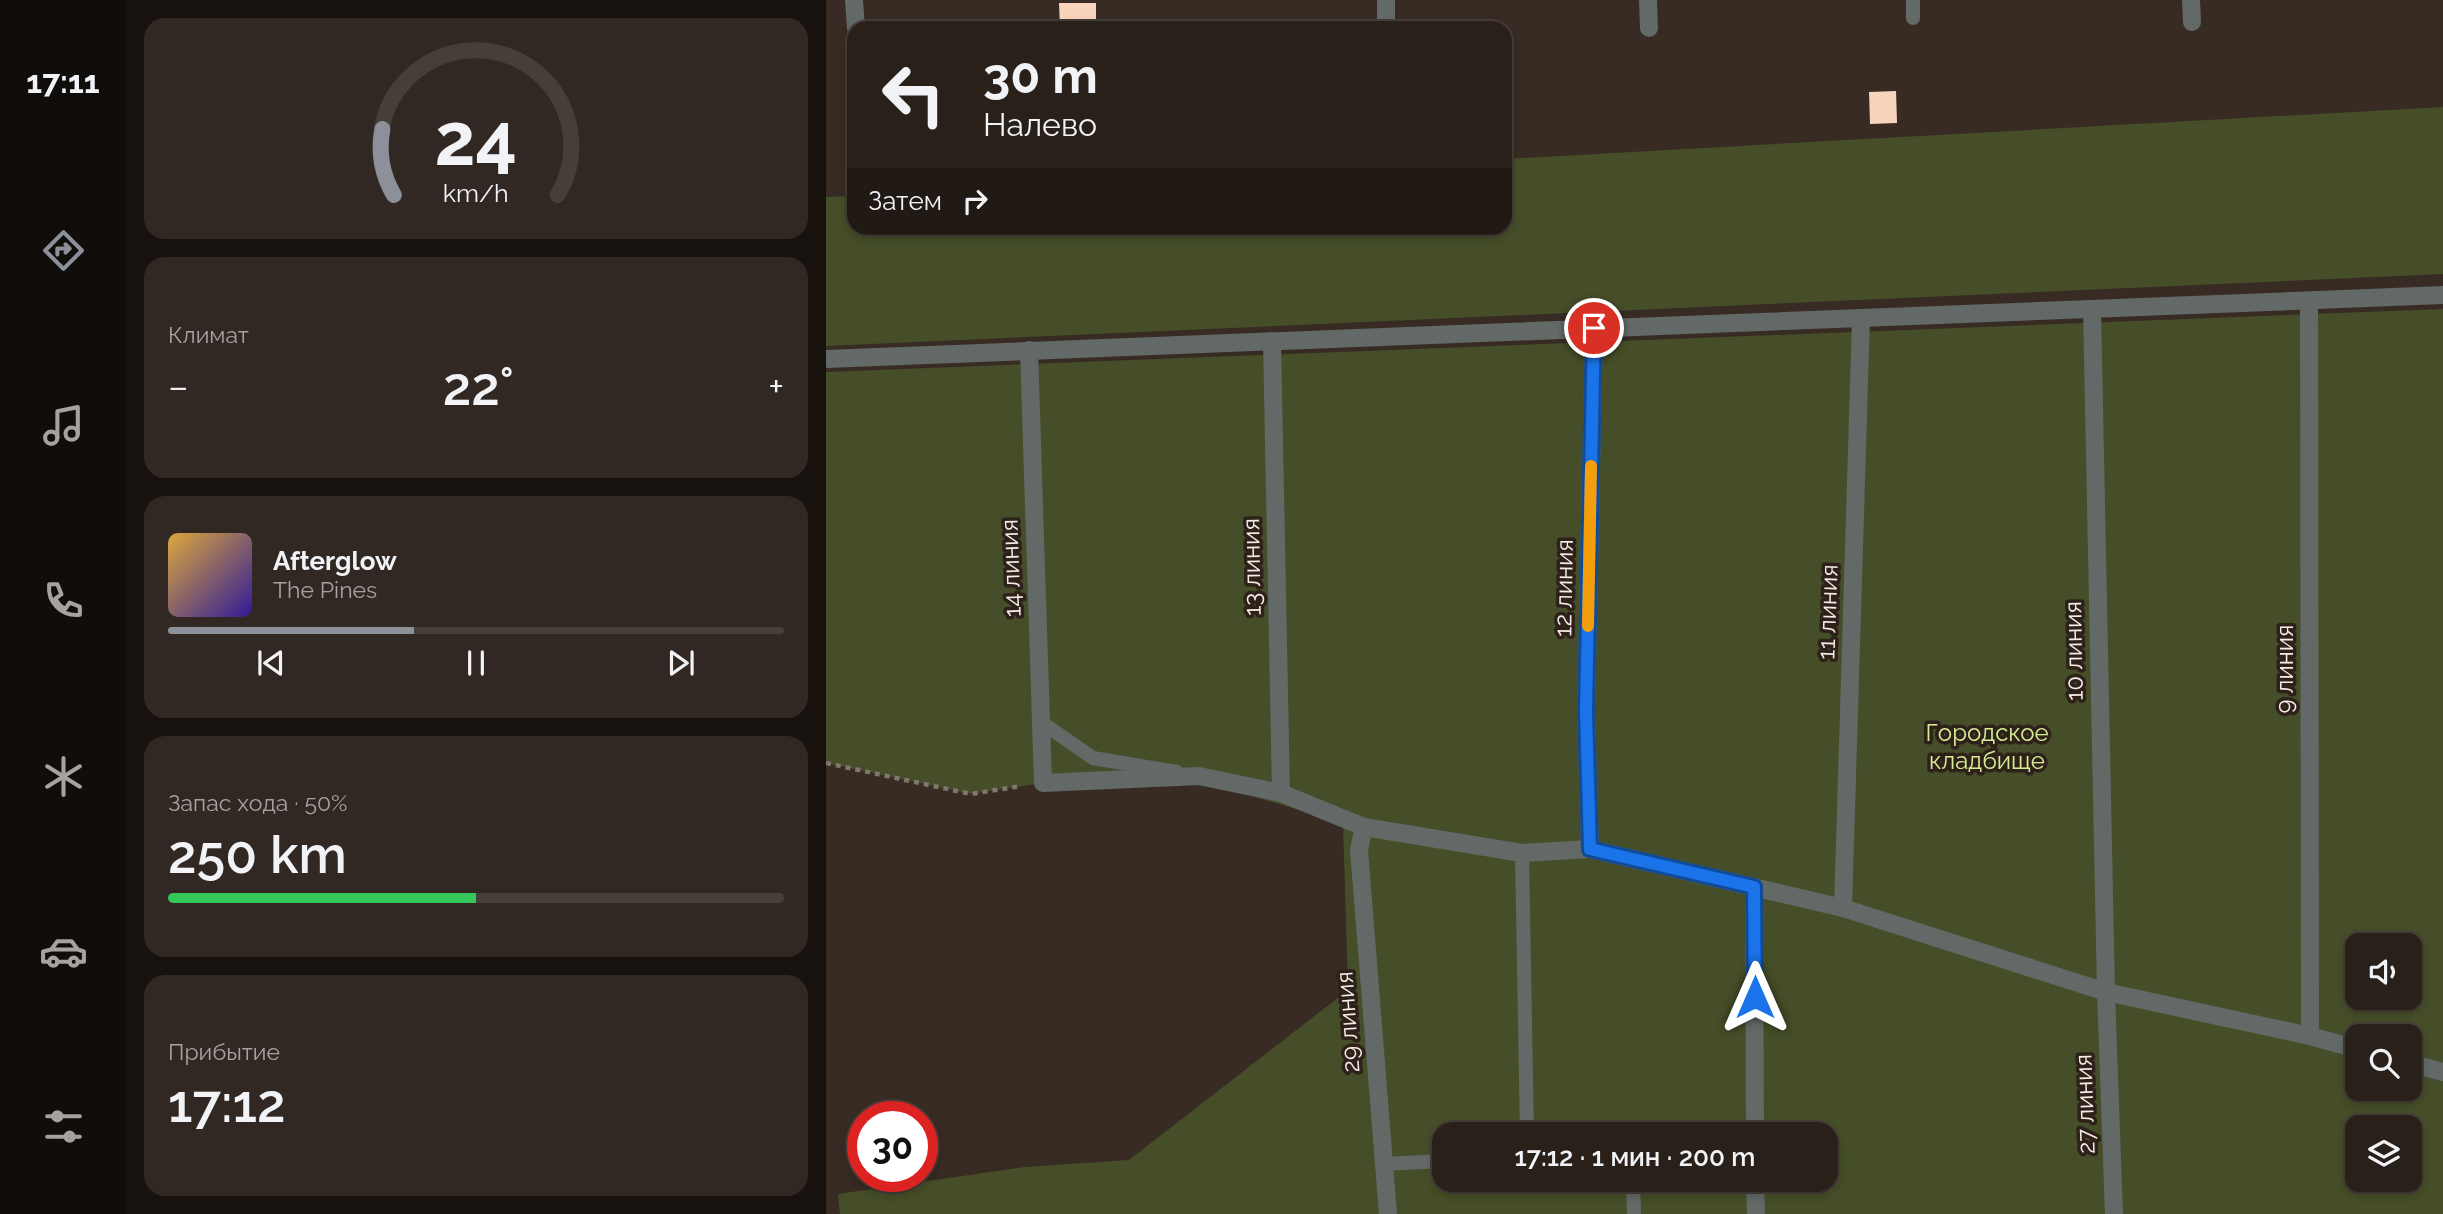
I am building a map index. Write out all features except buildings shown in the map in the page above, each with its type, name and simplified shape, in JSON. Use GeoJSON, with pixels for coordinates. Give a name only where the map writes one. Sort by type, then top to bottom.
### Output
{"type":"FeatureCollection","features":[{"type":"Feature","properties":{"kind":"street"},"geometry":{"type":"LineString","coordinates":[[854,0],[856,21]]}},
{"type":"Feature","properties":{"kind":"street"},"geometry":{"type":"LineString","coordinates":[[1386,0],[1386,19]]}},
{"type":"Feature","properties":{"kind":"street"},"geometry":{"type":"LineString","coordinates":[[1648,0],[1649,28]]}},
{"type":"Feature","properties":{"kind":"street"},"geometry":{"type":"LineString","coordinates":[[2191,0],[2192,22]]}},
{"type":"Feature","properties":{"kind":"street"},"geometry":{"type":"LineString","coordinates":[[826,359],[2443,295]]}},
{"type":"Feature","properties":{"kind":"street","name":"9 линия"},"geometry":{"type":"LineString","coordinates":[[2309,301],[2310,1036]]}},
{"type":"Feature","properties":{"kind":"street","name":"10 линия"},"geometry":{"type":"LineString","coordinates":[[2092,309],[2106,992]]}},
{"type":"Feature","properties":{"kind":"street","name":"11 линия"},"geometry":{"type":"LineString","coordinates":[[1843,908],[1861,318]]}},
{"type":"Feature","properties":{"kind":"street","name":"12 линия"},"geometry":{"type":"LineString","coordinates":[[1590,849],[1586,711],[1594,328]]}},
{"type":"Feature","properties":{"kind":"street","name":"13 линия"},"geometry":{"type":"LineString","coordinates":[[1272,341],[1281,793]]}},
{"type":"Feature","properties":{"kind":"street","name":"14 линия"},"geometry":{"type":"LineString","coordinates":[[1028,350],[1043,783]]}},
{"type":"Feature","properties":{"kind":"street"},"geometry":{"type":"LineString","coordinates":[[1043,783],[1199,776],[1281,793],[1364,827],[1522,853],[1590,849],[1843,908],[2106,992],[2345,1046]]}},
{"type":"Feature","properties":{"kind":"street","name":"29 линия"},"geometry":{"type":"LineString","coordinates":[[1364,827],[1359,850],[1388,1214]]}},
{"type":"Feature","properties":{"kind":"street"},"geometry":{"type":"LineString","coordinates":[[1754,887],[1755,1122]]}},
{"type":"Feature","properties":{"kind":"street","name":"27 линия"},"geometry":{"type":"LineString","coordinates":[[2106,992],[2114,1214]]}},
{"type":"Feature","properties":{"kind":"street"},"geometry":{"type":"LineString","coordinates":[[2422,1066],[2443,1072]]}},
{"type":"Feature","properties":{"kind":"street"},"geometry":{"type":"LineString","coordinates":[[1755,1192],[1756,1214]]}},
{"type":"Feature","properties":{"kind":"lane"},"geometry":{"type":"LineString","coordinates":[[1913,0],[1913,18]]}},
{"type":"Feature","properties":{"kind":"lane"},"geometry":{"type":"LineString","coordinates":[[1041,722],[1093,758],[1199,776]]}},
{"type":"Feature","properties":{"kind":"lane"},"geometry":{"type":"LineString","coordinates":[[1522,853],[1528,1122]]}},
{"type":"Feature","properties":{"kind":"lane"},"geometry":{"type":"LineString","coordinates":[[1383,1164],[1432,1162]]}},
{"type":"Feature","properties":{"kind":"lane"},"geometry":{"type":"LineString","coordinates":[[1633,1192],[1633,1214]]}},
{"type":"Feature","properties":{"kind":"path"},"geometry":{"type":"LineString","coordinates":[[826,763],[971,794],[1043,783]]}},
{"type":"Feature","properties":{"kind":"green space"},"geometry":{"type":"Polygon","coordinates":[[[2443,107],[2443,274],[826,346],[826,197],[847,196],[847,235],[1512,235],[1512,159],[2443,107]]]}},
{"type":"Feature","properties":{"kind":"green space","name":"Городское кладбище"},"geometry":{"type":"Polygon","coordinates":[[[2443,309],[2443,1214],[840,1214],[838,1194],[938,1192],[938,1180],[1025,1167],[1129,1160],[1348,990],[1343,823],[1208,783],[1043,783],[971,794],[826,763],[826,372],[2443,309]]]}},
{"type":"Feature","properties":{"kind":"slow traffic"},"geometry":{"type":"LineString","coordinates":[[1588,626],[1591,466]]}},
{"type":"Feature","properties":{"kind":"route"},"geometry":{"type":"LineString","coordinates":[[1594,328],[1586,711],[1590,849],[1754,887],[1755,997]]}}]}
